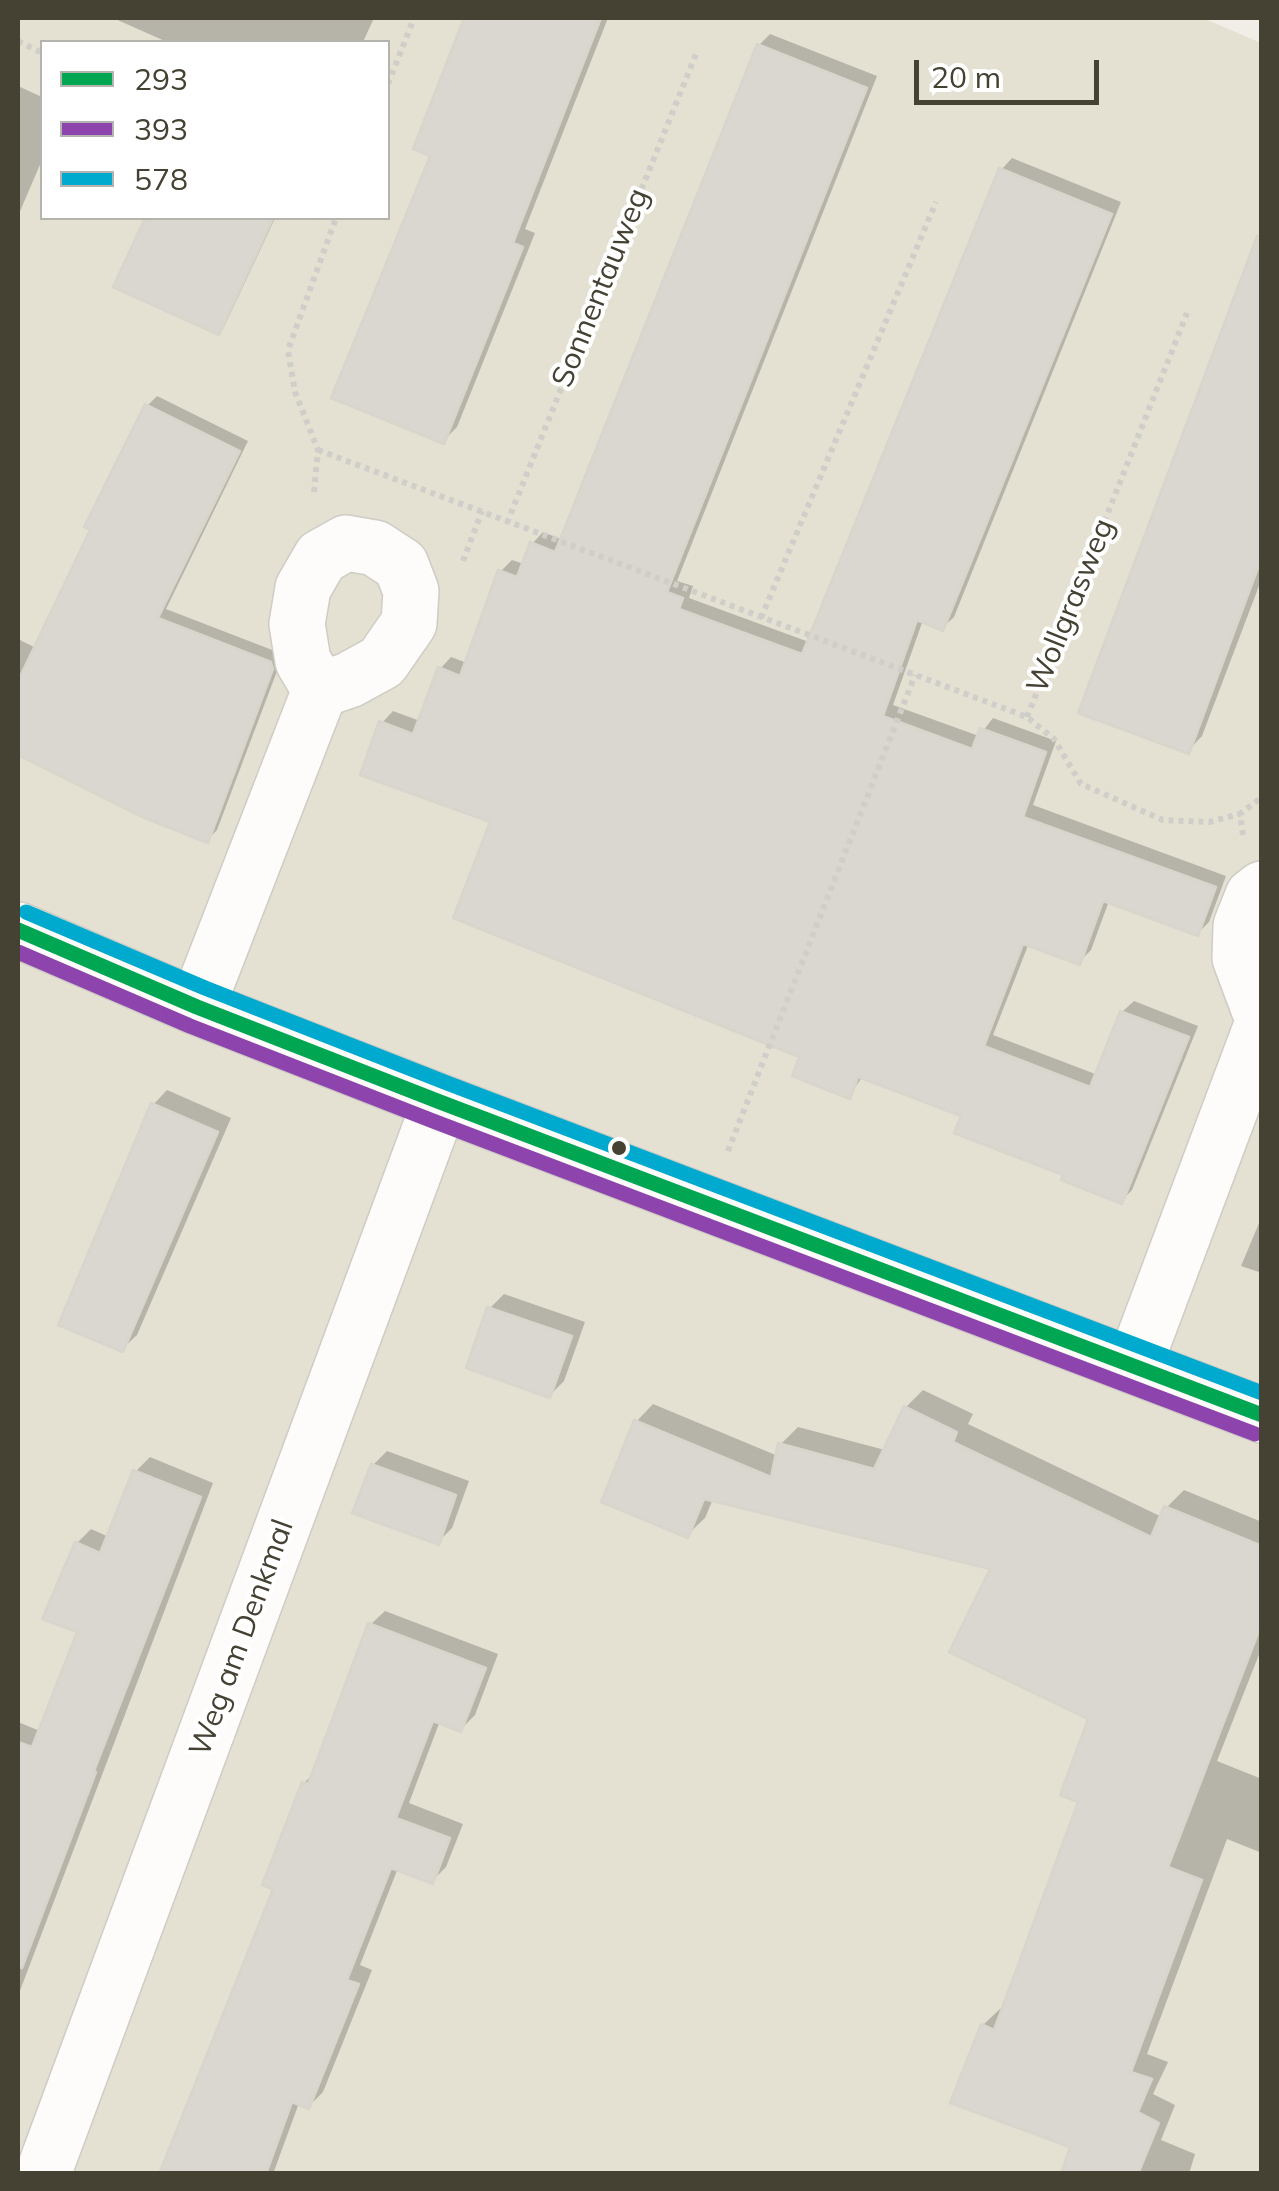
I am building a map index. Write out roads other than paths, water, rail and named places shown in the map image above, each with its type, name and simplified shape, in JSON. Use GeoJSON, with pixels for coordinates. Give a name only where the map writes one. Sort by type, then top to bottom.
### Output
{"type":"FeatureCollection","features":[{"type":"Feature","properties":{"kind":"street"},"geometry":{"type":"LineString","coordinates":[[197,1007],[320,690]]}},
{"type":"Feature","properties":{"kind":"street"},"geometry":{"type":"LineString","coordinates":[[1134,1366],[1262,1021],[1240,958],[1242,926],[1253,896],[1262,889]]}},
{"type":"Feature","properties":{"kind":"street"},"geometry":{"type":"LineString","coordinates":[[18,930],[197,1007],[440,1102],[1262,1415]]}},
{"type":"Feature","properties":{"kind":"street","name":"Weg am Denkmal"},"geometry":{"type":"LineString","coordinates":[[43,2174],[440,1102]]}}]}
